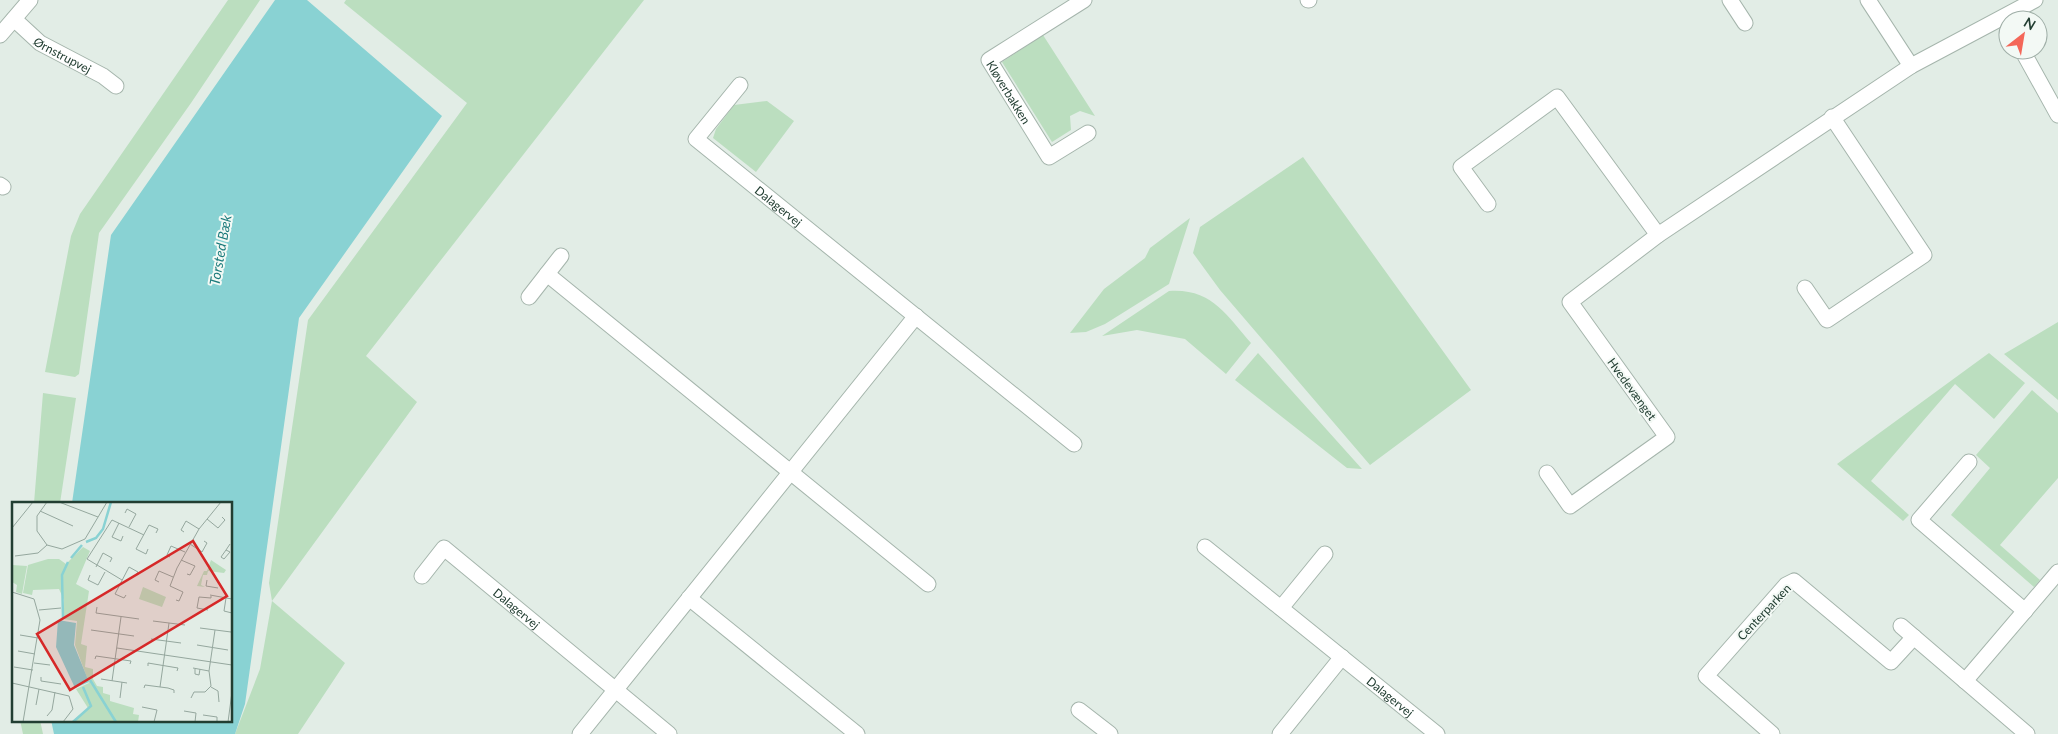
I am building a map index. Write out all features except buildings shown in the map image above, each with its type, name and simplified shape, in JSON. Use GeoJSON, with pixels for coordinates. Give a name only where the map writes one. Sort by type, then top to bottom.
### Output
{"type":"FeatureCollection","features":[{"type":"Feature","properties":{"kind":"street"},"geometry":{"type":"LineString","coordinates":[[0,35],[30,0]]}},
{"type":"Feature","properties":{"kind":"street","name":"Kløverbakken"},"geometry":{"type":"LineString","coordinates":[[1084,0],[989,60],[1049,156],[1088,133]]}},
{"type":"Feature","properties":{"kind":"street"},"geometry":{"type":"LineString","coordinates":[[1730,0],[1745,23]]}},
{"type":"Feature","properties":{"kind":"street"},"geometry":{"type":"LineString","coordinates":[[1868,0],[1911,66]]}},
{"type":"Feature","properties":{"kind":"street","name":"Hvedevænget"},"geometry":{"type":"LineString","coordinates":[[2020,10],[2034,0]]}},
{"type":"Feature","properties":{"kind":"street","name":"Ørnstrupvej"},"geometry":{"type":"LineString","coordinates":[[14,19],[40,43],[103,76],[116,86]]}},
{"type":"Feature","properties":{"kind":"street","name":"Hvedevænget"},"geometry":{"type":"LineString","coordinates":[[1547,473],[1570,506],[1666,437],[1570,302],[1658,235],[1832,117],[1911,66],[1998,24]]}},
{"type":"Feature","properties":{"kind":"street"},"geometry":{"type":"LineString","coordinates":[[2028,60],[2058,115]]}},
{"type":"Feature","properties":{"kind":"street","name":"Dalagervej"},"geometry":{"type":"LineString","coordinates":[[740,85],[696,139],[1074,444]]}},
{"type":"Feature","properties":{"kind":"street"},"geometry":{"type":"LineString","coordinates":[[1488,204],[1461,167],[1557,97],[1658,235]]}},
{"type":"Feature","properties":{"kind":"street"},"geometry":{"type":"LineString","coordinates":[[1806,288],[1827,320],[1924,255],[1832,117]]}},
{"type":"Feature","properties":{"kind":"street"},"geometry":{"type":"LineString","coordinates":[[529,297],[561,256]]}},
{"type":"Feature","properties":{"kind":"street"},"geometry":{"type":"LineString","coordinates":[[547,274],[928,584]]}},
{"type":"Feature","properties":{"kind":"street"},"geometry":{"type":"LineString","coordinates":[[580,734],[916,316]]}},
{"type":"Feature","properties":{"kind":"street"},"geometry":{"type":"LineString","coordinates":[[1969,462],[1919,520],[2025,611]]}},
{"type":"Feature","properties":{"kind":"street","name":"Dalagervej"},"geometry":{"type":"LineString","coordinates":[[1205,547],[1437,734]]}},
{"type":"Feature","properties":{"kind":"street","name":"Dalagervej"},"geometry":{"type":"LineString","coordinates":[[422,576],[444,548],[669,734]]}},
{"type":"Feature","properties":{"kind":"street"},"geometry":{"type":"LineString","coordinates":[[1281,608],[1325,554]]}},
{"type":"Feature","properties":{"kind":"street"},"geometry":{"type":"LineString","coordinates":[[1965,681],[2058,572]]}},
{"type":"Feature","properties":{"kind":"street","name":"Centerparken"},"geometry":{"type":"LineString","coordinates":[[1772,734],[1706,676],[1786,586],[1794,581],[1891,662],[1914,638]]}},
{"type":"Feature","properties":{"kind":"street"},"geometry":{"type":"LineString","coordinates":[[689,598],[857,734]]}},
{"type":"Feature","properties":{"kind":"street"},"geometry":{"type":"LineString","coordinates":[[1901,626],[2027,734]]}},
{"type":"Feature","properties":{"kind":"street"},"geometry":{"type":"LineString","coordinates":[[1280,734],[1342,657]]}},
{"type":"Feature","properties":{"kind":"street"},"geometry":{"type":"LineString","coordinates":[[1079,710],[1110,734]]}},
{"type":"Feature","properties":{"kind":"green space"},"geometry":{"type":"Polygon","coordinates":[[[228,0],[260,0],[191,103],[99,233],[79,374],[75,377],[45,372],[71,236],[80,214],[228,0]]]}},
{"type":"Feature","properties":{"kind":"green space"},"geometry":{"type":"Polygon","coordinates":[[[346,0],[644,0],[366,356],[417,402],[272,601],[269,583],[308,320],[467,103],[344,3],[346,0]]]}},
{"type":"Feature","properties":{"kind":"green space"},"geometry":{"type":"Polygon","coordinates":[[[1043,35],[1095,116],[1080,111],[1070,116],[1071,130],[1052,142],[1002,62],[1043,35]]]}},
{"type":"Feature","properties":{"kind":"green space"},"geometry":{"type":"Polygon","coordinates":[[[767,101],[794,121],[756,172],[713,138],[716,129],[734,105],[767,101]]]}},
{"type":"Feature","properties":{"kind":"green space"},"geometry":{"type":"Polygon","coordinates":[[[1303,157],[1471,390],[1370,465],[1220,290],[1193,253],[1200,227],[1303,157]]]}},
{"type":"Feature","properties":{"kind":"green space"},"geometry":{"type":"Polygon","coordinates":[[[1190,218],[1169,284],[1105,324],[1086,332],[1070,333],[1104,289],[1145,258],[1150,248],[1190,218]]]}},
{"type":"Feature","properties":{"kind":"green space"},"geometry":{"type":"Polygon","coordinates":[[[1169,291],[1184,291],[1196,294],[1217,305],[1251,343],[1226,374],[1185,339],[1137,330],[1102,336],[1169,291]]]}},
{"type":"Feature","properties":{"kind":"green space"},"geometry":{"type":"Polygon","coordinates":[[[2058,322],[2058,400],[2004,354],[2058,322]]]}},
{"type":"Feature","properties":{"kind":"green space"},"geometry":{"type":"Polygon","coordinates":[[[1258,353],[1362,469],[1347,468],[1235,380],[1258,353]]]}},
{"type":"Feature","properties":{"kind":"green space"},"geometry":{"type":"Polygon","coordinates":[[[1989,353],[2025,383],[1994,419],[1955,384],[1871,481],[1909,515],[1903,521],[1837,464],[1989,353]]]}},
{"type":"Feature","properties":{"kind":"green space"},"geometry":{"type":"Polygon","coordinates":[[[2032,390],[2058,413],[2058,478],[2000,545],[2040,580],[2034,587],[1951,515],[1990,468],[1976,455],[2032,390]]]}},
{"type":"Feature","properties":{"kind":"green space"},"geometry":{"type":"Polygon","coordinates":[[[43,393],[76,398],[60,502],[34,502],[43,393]]]}},
{"type":"Feature","properties":{"kind":"green space"},"geometry":{"type":"Polygon","coordinates":[[[272,601],[345,663],[298,734],[235,734],[260,669],[272,601]]]}},
{"type":"Feature","properties":{"kind":"green space"},"geometry":{"type":"Polygon","coordinates":[[[20,722],[40,722],[43,734],[23,734],[20,722]]]}},
{"type":"Feature","properties":{"kind":"water","name":"Torsted Bæk"},"geometry":{"type":"Polygon","coordinates":[[[275,0],[307,0],[442,116],[299,318],[245,704],[235,734],[54,734],[51,722],[232,722],[232,502],[72,502],[111,235],[275,0]]]}}]}
